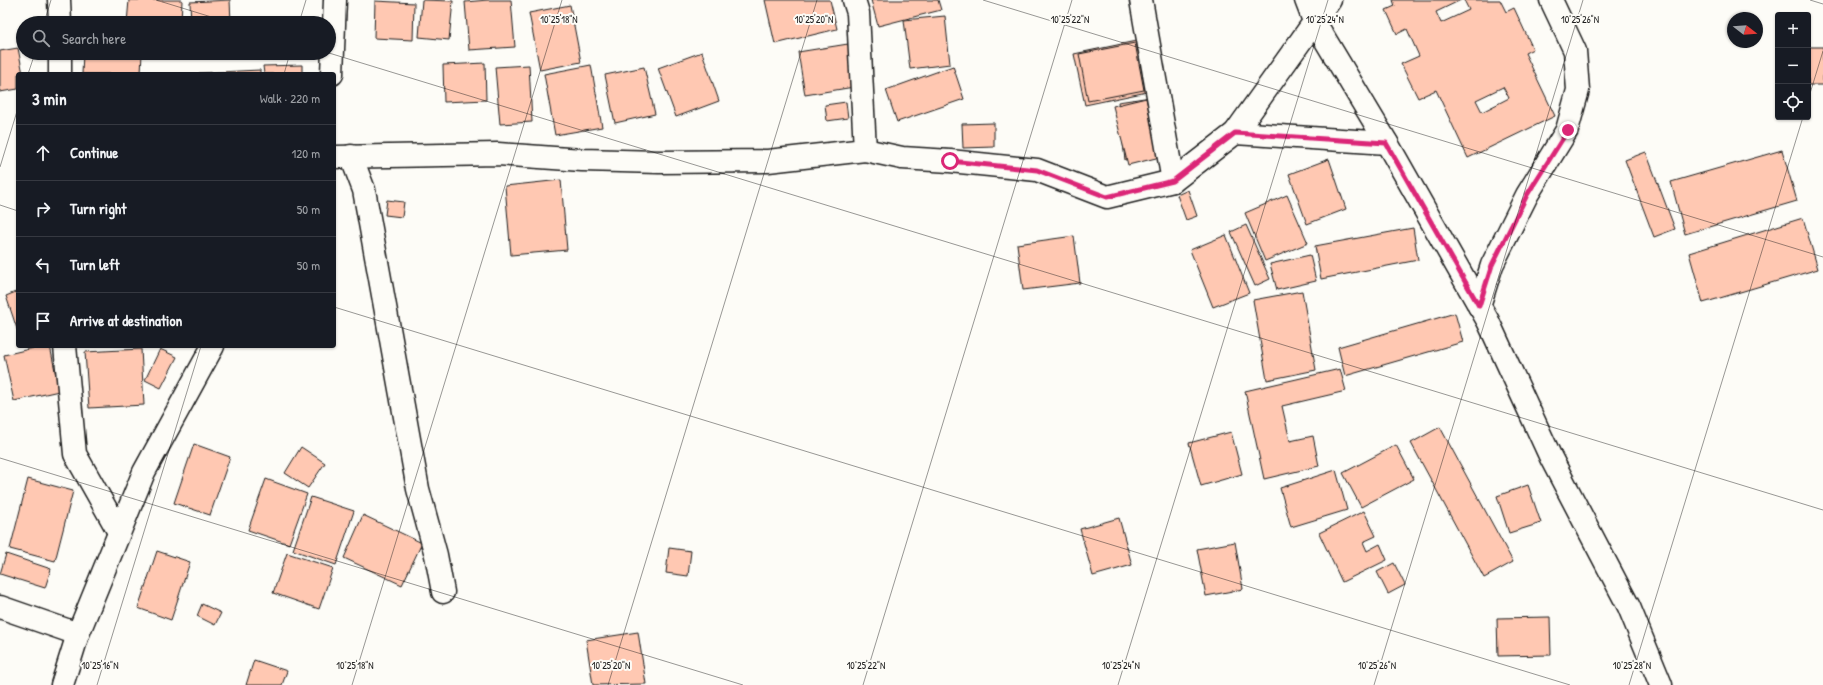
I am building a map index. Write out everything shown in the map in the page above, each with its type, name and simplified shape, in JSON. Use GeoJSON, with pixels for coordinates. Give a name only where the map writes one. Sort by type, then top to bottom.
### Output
{"type":"FeatureCollection","features":[{"type":"Feature","properties":{"kind":"street"},"geometry":{"type":"LineString","coordinates":[[59,0],[60,16]]}},
{"type":"Feature","properties":{"kind":"street"},"geometry":{"type":"LineString","coordinates":[[334,16],[335,0]]}},
{"type":"Feature","properties":{"kind":"street"},"geometry":{"type":"LineString","coordinates":[[854,0],[858,13],[865,150]]}},
{"type":"Feature","properties":{"kind":"street"},"geometry":{"type":"LineString","coordinates":[[1141,0],[1173,181]]}},
{"type":"Feature","properties":{"kind":"street"},"geometry":{"type":"LineString","coordinates":[[1306,0],[1314,21],[1488,321],[1551,458],[1629,607],[1661,685]]}},
{"type":"Feature","properties":{"kind":"street"},"geometry":{"type":"LineString","coordinates":[[342,156],[498,154],[582,160],[659,162],[768,161],[865,150],[902,158],[950,161],[1037,170],[1107,197],[1173,181],[1235,133],[1330,0]]}},
{"type":"Feature","properties":{"kind":"street"},"geometry":{"type":"LineString","coordinates":[[1479,306],[1492,265],[1527,195],[1568,130],[1578,90],[1575,51],[1551,0]]}},
{"type":"Feature","properties":{"kind":"street"},"geometry":{"type":"LineString","coordinates":[[60,60],[60,72]]}},
{"type":"Feature","properties":{"kind":"street"},"geometry":{"type":"LineString","coordinates":[[332,72],[333,60]]}},
{"type":"Feature","properties":{"kind":"street"},"geometry":{"type":"LineString","coordinates":[[1235,133],[1386,143]]}},
{"type":"Feature","properties":{"kind":"street"},"geometry":{"type":"LineString","coordinates":[[342,156],[364,190],[418,489],[436,555],[443,592]]}},
{"type":"Feature","properties":{"kind":"street"},"geometry":{"type":"LineString","coordinates":[[65,348],[75,454],[119,532]]}},
{"type":"Feature","properties":{"kind":"street"},"geometry":{"type":"LineString","coordinates":[[62,685],[78,634],[144,472],[212,348]]}},
{"type":"Feature","properties":{"kind":"street"},"geometry":{"type":"LineString","coordinates":[[0,607],[78,634]]}},
{"type":"Feature","properties":{"kind":"building"},"geometry":{"type":"Polygon","coordinates":[[[129,0],[182,0],[181,16],[128,16],[129,0]]]}},
{"type":"Feature","properties":{"kind":"building"},"geometry":{"type":"Polygon","coordinates":[[[230,0],[231,16],[191,16],[190,2],[230,0]]]}},
{"type":"Feature","properties":{"kind":"building"},"geometry":{"type":"Polygon","coordinates":[[[422,0],[453,1],[449,40],[419,37],[422,0]]]}},
{"type":"Feature","properties":{"kind":"building"},"geometry":{"type":"Polygon","coordinates":[[[511,0],[515,47],[469,50],[465,2],[511,0]]]}},
{"type":"Feature","properties":{"kind":"building"},"geometry":{"type":"Polygon","coordinates":[[[765,0],[830,0],[837,29],[775,44],[765,0]]]}},
{"type":"Feature","properties":{"kind":"building"},"geometry":{"type":"Polygon","coordinates":[[[871,0],[938,0],[941,10],[878,26],[871,0]]]}},
{"type":"Feature","properties":{"kind":"building"},"geometry":{"type":"Polygon","coordinates":[[[1393,0],[1461,0],[1436,12],[1441,23],[1469,10],[1464,0],[1500,0],[1506,12],[1514,8],[1533,49],[1525,53],[1555,116],[1468,158],[1436,90],[1418,98],[1401,64],[1419,56],[1407,29],[1397,34],[1386,10],[1395,6],[1393,0]],[[1503,87],[1476,100],[1482,112],[1509,98],[1503,87]]]}},
{"type":"Feature","properties":{"kind":"building"},"geometry":{"type":"Polygon","coordinates":[[[375,1],[414,3],[413,40],[374,38],[375,1]]]}},
{"type":"Feature","properties":{"kind":"building"},"geometry":{"type":"Polygon","coordinates":[[[570,5],[581,62],[540,70],[529,13],[570,5]]]}},
{"type":"Feature","properties":{"kind":"building"},"geometry":{"type":"Polygon","coordinates":[[[945,16],[950,64],[910,69],[904,20],[945,16]]]}},
{"type":"Feature","properties":{"kind":"building"},"geometry":{"type":"Polygon","coordinates":[[[1136,41],[1147,92],[1085,105],[1074,54],[1136,41]]]}},
{"type":"Feature","properties":{"kind":"building"},"geometry":{"type":"Polygon","coordinates":[[[1135,43],[1144,90],[1088,101],[1079,54],[1135,43]]]}},
{"type":"Feature","properties":{"kind":"building"},"geometry":{"type":"Polygon","coordinates":[[[848,44],[854,87],[805,95],[798,52],[848,44]]]}},
{"type":"Feature","properties":{"kind":"building"},"geometry":{"type":"Polygon","coordinates":[[[1811,47],[1823,47],[1823,85],[1811,85],[1811,47]]]}},
{"type":"Feature","properties":{"kind":"building"},"geometry":{"type":"Polygon","coordinates":[[[16,48],[16,60],[20,60],[23,72],[16,72],[16,89],[0,92],[0,51],[16,48]]]}},
{"type":"Feature","properties":{"kind":"building"},"geometry":{"type":"Polygon","coordinates":[[[702,52],[719,101],[676,117],[658,68],[702,52]]]}},
{"type":"Feature","properties":{"kind":"building"},"geometry":{"type":"Polygon","coordinates":[[[83,60],[142,60],[141,72],[82,72],[83,60]]]}},
{"type":"Feature","properties":{"kind":"building"},"geometry":{"type":"Polygon","coordinates":[[[485,63],[486,100],[444,102],[443,65],[485,63]]]}},
{"type":"Feature","properties":{"kind":"building"},"geometry":{"type":"Polygon","coordinates":[[[302,65],[302,72],[264,72],[263,66],[302,65]]]}},
{"type":"Feature","properties":{"kind":"building"},"geometry":{"type":"Polygon","coordinates":[[[529,65],[532,122],[500,124],[495,67],[529,65]]]}},
{"type":"Feature","properties":{"kind":"building"},"geometry":{"type":"Polygon","coordinates":[[[591,65],[602,127],[555,135],[544,74],[591,65]]]}},
{"type":"Feature","properties":{"kind":"building"},"geometry":{"type":"Polygon","coordinates":[[[953,66],[964,99],[897,122],[886,90],[953,66]]]}},
{"type":"Feature","properties":{"kind":"building"},"geometry":{"type":"Polygon","coordinates":[[[644,67],[655,114],[615,123],[605,75],[644,67]]]}},
{"type":"Feature","properties":{"kind":"building"},"geometry":{"type":"Polygon","coordinates":[[[260,70],[260,72],[219,72],[260,70]]]}},
{"type":"Feature","properties":{"kind":"building"},"geometry":{"type":"Polygon","coordinates":[[[1151,97],[1159,155],[1125,160],[1118,102],[1151,97]]]}},
{"type":"Feature","properties":{"kind":"building"},"geometry":{"type":"Polygon","coordinates":[[[1146,98],[1160,157],[1128,165],[1113,106],[1146,98]]]}},
{"type":"Feature","properties":{"kind":"building"},"geometry":{"type":"Polygon","coordinates":[[[846,102],[848,118],[827,121],[825,105],[846,102]]]}},
{"type":"Feature","properties":{"kind":"building"},"geometry":{"type":"Polygon","coordinates":[[[994,123],[994,147],[963,148],[962,124],[994,123]]]}},
{"type":"Feature","properties":{"kind":"building"},"geometry":{"type":"Polygon","coordinates":[[[1782,150],[1797,201],[1685,234],[1671,182],[1782,150]]]}},
{"type":"Feature","properties":{"kind":"building"},"geometry":{"type":"Polygon","coordinates":[[[1646,152],[1675,229],[1654,237],[1625,160],[1646,152]]]}},
{"type":"Feature","properties":{"kind":"building"},"geometry":{"type":"Polygon","coordinates":[[[1329,159],[1346,209],[1307,224],[1289,174],[1329,159]]]}},
{"type":"Feature","properties":{"kind":"building"},"geometry":{"type":"Polygon","coordinates":[[[561,180],[567,250],[511,255],[505,186],[561,180]]]}},
{"type":"Feature","properties":{"kind":"building"},"geometry":{"type":"Polygon","coordinates":[[[1188,190],[1197,216],[1186,220],[1177,195],[1188,190]]]}},
{"type":"Feature","properties":{"kind":"building"},"geometry":{"type":"Polygon","coordinates":[[[1287,195],[1308,243],[1265,261],[1245,213],[1287,195]]]}},
{"type":"Feature","properties":{"kind":"building"},"geometry":{"type":"Polygon","coordinates":[[[387,200],[404,202],[402,217],[385,215],[387,200]]]}},
{"type":"Feature","properties":{"kind":"building"},"geometry":{"type":"Polygon","coordinates":[[[1803,218],[1818,269],[1703,303],[1689,253],[1803,218]]]}},
{"type":"Feature","properties":{"kind":"building"},"geometry":{"type":"Polygon","coordinates":[[[1246,225],[1270,279],[1255,286],[1231,232],[1246,225]]]}},
{"type":"Feature","properties":{"kind":"building"},"geometry":{"type":"Polygon","coordinates":[[[1413,228],[1418,260],[1321,279],[1315,246],[1413,228]]]}},
{"type":"Feature","properties":{"kind":"building"},"geometry":{"type":"Polygon","coordinates":[[[1226,235],[1249,293],[1213,307],[1190,250],[1226,235]]]}},
{"type":"Feature","properties":{"kind":"building"},"geometry":{"type":"Polygon","coordinates":[[[1074,236],[1080,283],[1023,290],[1017,244],[1074,236]]]}},
{"type":"Feature","properties":{"kind":"building"},"geometry":{"type":"Polygon","coordinates":[[[1310,255],[1316,281],[1277,290],[1270,264],[1310,255]]]}},
{"type":"Feature","properties":{"kind":"building"},"geometry":{"type":"Polygon","coordinates":[[[1302,291],[1316,370],[1267,380],[1253,300],[1302,291]]]}},
{"type":"Feature","properties":{"kind":"building"},"geometry":{"type":"Polygon","coordinates":[[[16,292],[16,326],[6,296],[16,292]]]}},
{"type":"Feature","properties":{"kind":"building"},"geometry":{"type":"Polygon","coordinates":[[[1455,313],[1463,342],[1345,376],[1338,347],[1455,313]]]}},
{"type":"Feature","properties":{"kind":"building"},"geometry":{"type":"Polygon","coordinates":[[[34,348],[50,348],[59,391],[14,401],[4,355],[34,348]]]}},
{"type":"Feature","properties":{"kind":"building"},"geometry":{"type":"Polygon","coordinates":[[[141,349],[144,405],[89,408],[85,352],[141,349]]]}},
{"type":"Feature","properties":{"kind":"building"},"geometry":{"type":"Polygon","coordinates":[[[160,349],[177,357],[161,388],[145,380],[160,349]]]}},
{"type":"Feature","properties":{"kind":"building"},"geometry":{"type":"Polygon","coordinates":[[[1340,369],[1346,391],[1282,406],[1290,441],[1313,436],[1319,466],[1264,479],[1245,391],[1340,369]]]}},
{"type":"Feature","properties":{"kind":"building"},"geometry":{"type":"Polygon","coordinates":[[[1440,427],[1513,562],[1484,578],[1411,443],[1440,427]]]}},
{"type":"Feature","properties":{"kind":"building"},"geometry":{"type":"Polygon","coordinates":[[[1231,432],[1242,474],[1201,486],[1189,443],[1231,432]]]}},
{"type":"Feature","properties":{"kind":"building"},"geometry":{"type":"Polygon","coordinates":[[[194,444],[230,457],[210,515],[174,503],[194,444]]]}},
{"type":"Feature","properties":{"kind":"building"},"geometry":{"type":"Polygon","coordinates":[[[1396,445],[1414,479],[1361,507],[1343,473],[1396,445]]]}},
{"type":"Feature","properties":{"kind":"building"},"geometry":{"type":"Polygon","coordinates":[[[301,447],[325,463],[308,488],[285,473],[301,447]]]}},
{"type":"Feature","properties":{"kind":"building"},"geometry":{"type":"Polygon","coordinates":[[[1336,470],[1347,510],[1291,527],[1280,488],[1336,470]]]}},
{"type":"Feature","properties":{"kind":"building"},"geometry":{"type":"Polygon","coordinates":[[[28,479],[73,491],[55,561],[10,549],[28,479]]]}},
{"type":"Feature","properties":{"kind":"building"},"geometry":{"type":"Polygon","coordinates":[[[266,479],[307,494],[289,544],[248,530],[266,479]]]}},
{"type":"Feature","properties":{"kind":"building"},"geometry":{"type":"Polygon","coordinates":[[[1528,485],[1541,523],[1509,533],[1497,496],[1528,485]]]}},
{"type":"Feature","properties":{"kind":"building"},"geometry":{"type":"Polygon","coordinates":[[[311,497],[354,511],[336,565],[293,550],[311,497]]]}},
{"type":"Feature","properties":{"kind":"building"},"geometry":{"type":"Polygon","coordinates":[[[1364,511],[1376,536],[1363,542],[1367,551],[1380,544],[1387,560],[1342,582],[1319,533],[1364,511]]]}},
{"type":"Feature","properties":{"kind":"building"},"geometry":{"type":"Polygon","coordinates":[[[363,515],[422,543],[402,585],[344,558],[363,515]]]}},
{"type":"Feature","properties":{"kind":"building"},"geometry":{"type":"Polygon","coordinates":[[[1119,518],[1132,565],[1093,576],[1080,529],[1119,518]]]}},
{"type":"Feature","properties":{"kind":"building"},"geometry":{"type":"Polygon","coordinates":[[[1235,542],[1243,589],[1206,596],[1197,549],[1235,542]]]}},
{"type":"Feature","properties":{"kind":"building"},"geometry":{"type":"Polygon","coordinates":[[[669,548],[691,551],[688,576],[666,573],[669,548]]]}},
{"type":"Feature","properties":{"kind":"building"},"geometry":{"type":"Polygon","coordinates":[[[157,551],[190,562],[171,620],[138,608],[157,551]]]}},
{"type":"Feature","properties":{"kind":"building"},"geometry":{"type":"Polygon","coordinates":[[[287,553],[333,568],[319,609],[273,593],[287,553]]]}},
{"type":"Feature","properties":{"kind":"building"},"geometry":{"type":"Polygon","coordinates":[[[6,554],[51,569],[45,588],[0,574],[6,554]]]}},
{"type":"Feature","properties":{"kind":"building"},"geometry":{"type":"Polygon","coordinates":[[[1394,563],[1405,585],[1388,594],[1377,572],[1394,563]]]}},
{"type":"Feature","properties":{"kind":"building"},"geometry":{"type":"Polygon","coordinates":[[[202,604],[221,613],[215,625],[197,616],[202,604]]]}},
{"type":"Feature","properties":{"kind":"building"},"geometry":{"type":"Polygon","coordinates":[[[1550,617],[1551,655],[1498,656],[1497,618],[1550,617]]]}},
{"type":"Feature","properties":{"kind":"building"},"geometry":{"type":"Polygon","coordinates":[[[638,632],[646,684],[593,685],[586,640],[638,632]]]}},
{"type":"Feature","properties":{"kind":"building"},"geometry":{"type":"Polygon","coordinates":[[[254,660],[287,671],[282,685],[246,685],[254,660]]]}},
{"type":"Feature","properties":{"kind":"route"},"geometry":{"type":"LineString","coordinates":[[950,161],[1037,170],[1107,197],[1173,181],[1235,133],[1386,143],[1479,306],[1492,265],[1527,195],[1568,130]]}}]}
